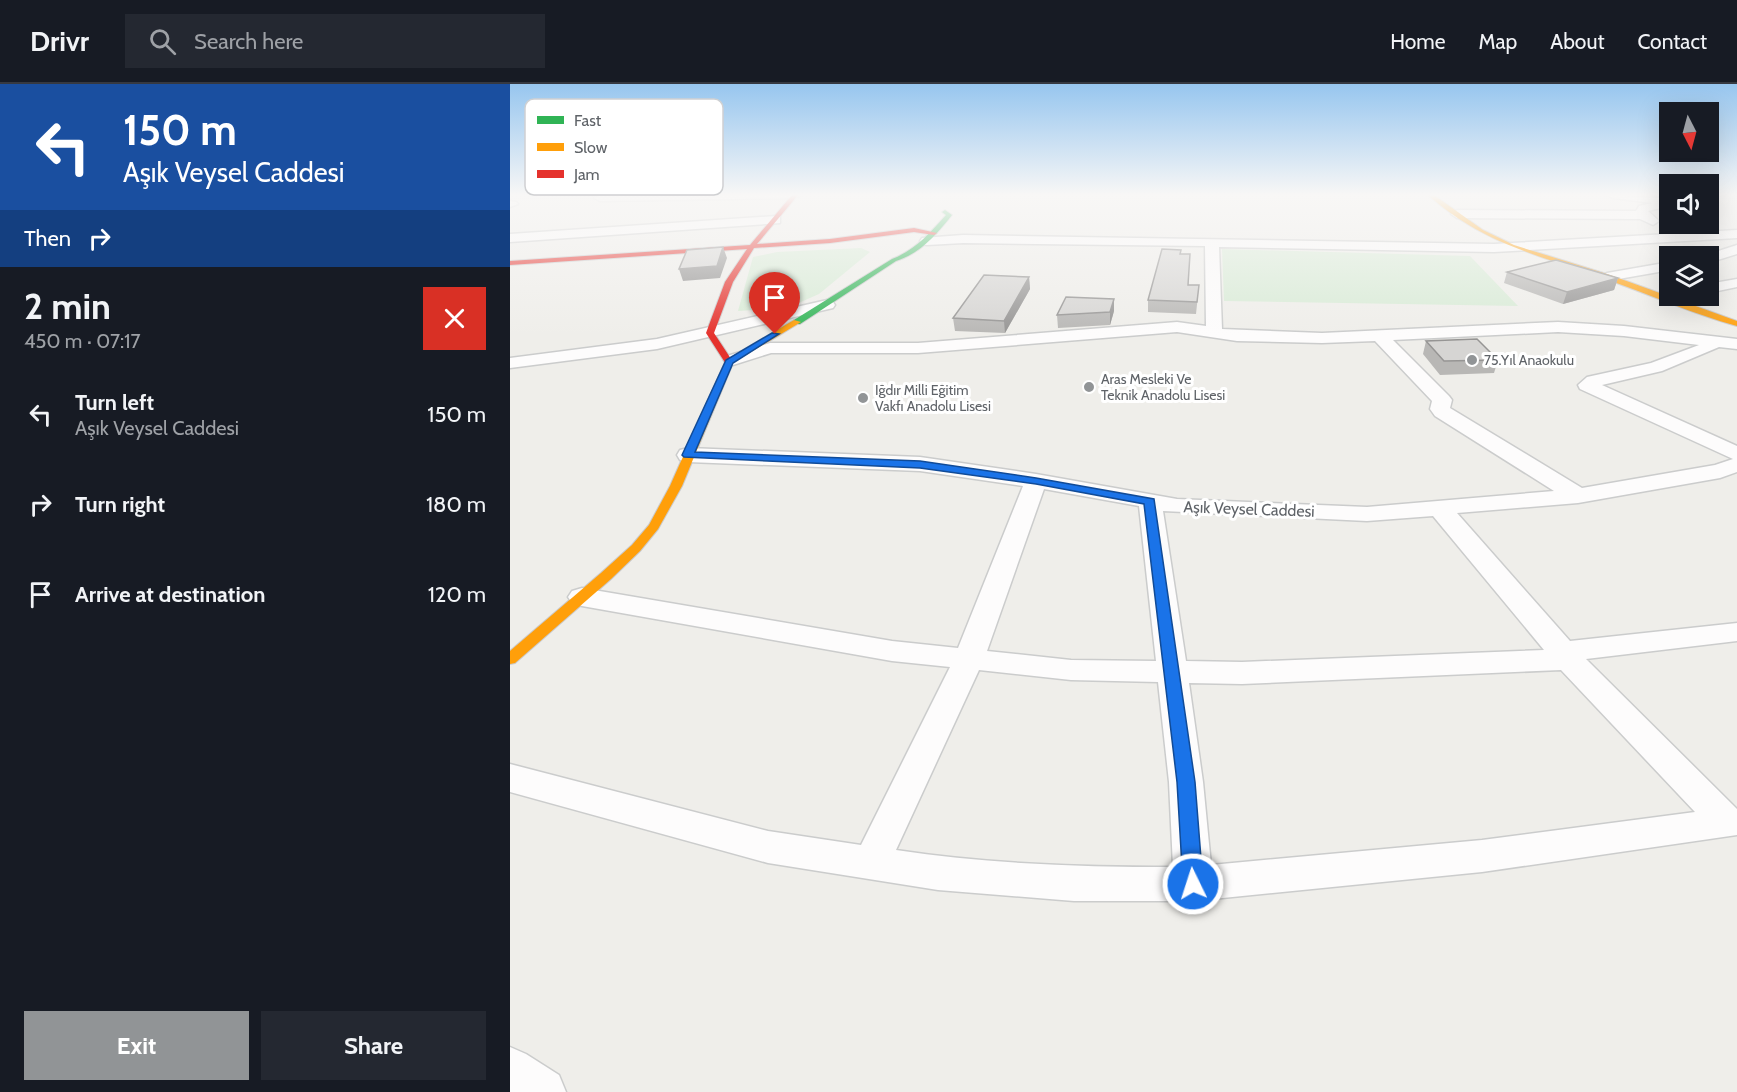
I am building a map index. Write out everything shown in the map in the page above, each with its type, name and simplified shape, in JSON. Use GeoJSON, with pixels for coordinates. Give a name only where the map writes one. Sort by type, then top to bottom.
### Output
{"type":"FeatureCollection","features":[{"type":"Feature","properties":{"kind":"street"},"geometry":{"type":"LineString","coordinates":[[538,261],[555,242]]}},
{"type":"Feature","properties":{"kind":"street"},"geometry":{"type":"LineString","coordinates":[[710,333],[729,282],[756,242]]}},
{"type":"Feature","properties":{"kind":"street"},"geometry":{"type":"LineString","coordinates":[[510,267],[818,242]]}},
{"type":"Feature","properties":{"kind":"street"},"geometry":{"type":"LineString","coordinates":[[894,260],[890,255],[903,242]]}},
{"type":"Feature","properties":{"kind":"street"},"geometry":{"type":"LineString","coordinates":[[510,659],[636,548],[654,526],[676,486],[729,362],[828,305],[894,260],[908,255],[924,242]]}},
{"type":"Feature","properties":{"kind":"street"},"geometry":{"type":"LineString","coordinates":[[1212,242],[1214,332]]}},
{"type":"Feature","properties":{"kind":"street"},"geometry":{"type":"LineString","coordinates":[[1215,242],[1512,246],[1580,242]]}},
{"type":"Feature","properties":{"kind":"street"},"geometry":{"type":"LineString","coordinates":[[1504,242],[1659,294]]}},
{"type":"Feature","properties":{"kind":"street"},"geometry":{"type":"LineString","coordinates":[[510,263],[751,248]]}},
{"type":"Feature","properties":{"kind":"street"},"geometry":{"type":"LineString","coordinates":[[1719,255],[1737,249]]}},
{"type":"Feature","properties":{"kind":"street"},"geometry":{"type":"LineString","coordinates":[[1607,277],[1659,268]]}},
{"type":"Feature","properties":{"kind":"street"},"geometry":{"type":"LineString","coordinates":[[1719,287],[1737,283]]}},
{"type":"Feature","properties":{"kind":"street"},"geometry":{"type":"LineString","coordinates":[[510,363],[657,344],[828,305]]}},
{"type":"Feature","properties":{"kind":"street"},"geometry":{"type":"LineString","coordinates":[[1692,306],[1737,324]]}},
{"type":"Feature","properties":{"kind":"street"},"geometry":{"type":"LineString","coordinates":[[729,362],[770,348],[918,348],[1177,327],[1237,336],[1322,338],[1558,327],[1624,331],[1737,344]]}},
{"type":"Feature","properties":{"kind":"street"},"geometry":{"type":"LineString","coordinates":[[710,333],[729,362]]}},
{"type":"Feature","properties":{"kind":"street"},"geometry":{"type":"LineString","coordinates":[[1380,336],[1442,400],[1440,409],[1442,412],[1578,496]]}},
{"type":"Feature","properties":{"kind":"street"},"geometry":{"type":"LineString","coordinates":[[1712,341],[1711,346],[1656,367],[1594,381],[1587,385],[1737,454]]}},
{"type":"Feature","properties":{"kind":"street","name":"Aşık Veysel Caddesi"},"geometry":{"type":"LineString","coordinates":[[688,455],[920,464],[1036,481],[1177,506],[1367,514],[1578,496],[1720,471],[1737,465]]}},
{"type":"Feature","properties":{"kind":"street"},"geometry":{"type":"LineString","coordinates":[[872,861],[969,659],[1036,481]]}},
{"type":"Feature","properties":{"kind":"street"},"geometry":{"type":"LineString","coordinates":[[1150,501],[1170,672],[1186,782],[1193,884]]}},
{"type":"Feature","properties":{"kind":"street"},"geometry":{"type":"LineString","coordinates":[[1439,508],[1565,656],[1734,825]]}},
{"type":"Feature","properties":{"kind":"street"},"geometry":{"type":"LineString","coordinates":[[582,597],[892,651],[1071,670],[1242,673],[1565,656],[1737,632]]}},
{"type":"Feature","properties":{"kind":"street"},"geometry":{"type":"LineString","coordinates":[[510,778],[768,847],[872,861],[938,873],[1074,884],[1193,884],[1482,856],[1734,825]]}},
{"type":"Feature","properties":{"kind":"green space"},"geometry":{"type":"Polygon","coordinates":[[[861,248],[870,252],[819,294],[784,308],[738,311],[753,257],[777,252],[861,248]]]}},
{"type":"Feature","properties":{"kind":"green space"},"geometry":{"type":"Polygon","coordinates":[[[1222,249],[1470,256],[1518,306],[1224,301],[1222,249]]]}},
{"type":"Feature","properties":{"kind":"building"},"geometry":{"type":"Polygon","coordinates":[[[723,247],[717,266],[679,269],[687,250],[723,247]]]}},
{"type":"Feature","properties":{"kind":"building"},"geometry":{"type":"Polygon","coordinates":[[[1162,249],[1181,250],[1180,254],[1190,254],[1188,285],[1199,285],[1197,302],[1148,300],[1162,249]]]}},
{"type":"Feature","properties":{"kind":"building"},"geometry":{"type":"Polygon","coordinates":[[[1556,260],[1618,278],[1567,292],[1507,272],[1556,260]]]}},
{"type":"Feature","properties":{"kind":"building"},"geometry":{"type":"Polygon","coordinates":[[[984,275],[1029,277],[1004,321],[953,318],[984,275]]]}},
{"type":"Feature","properties":{"kind":"building"},"geometry":{"type":"Polygon","coordinates":[[[1066,297],[1114,299],[1110,312],[1057,315],[1066,297]]]}},
{"type":"Feature","properties":{"kind":"building"},"geometry":{"type":"Polygon","coordinates":[[[1477,339],[1498,360],[1444,361],[1426,341],[1477,339]]]}},
{"type":"Feature","properties":{"kind":"traffic: fast"},"geometry":{"type":"LineString","coordinates":[[797,322],[926,242]]}},
{"type":"Feature","properties":{"kind":"traffic: slow"},"geometry":{"type":"LineString","coordinates":[[1504,242],[1737,324]]}},
{"type":"Feature","properties":{"kind":"traffic: slow"},"geometry":{"type":"LineString","coordinates":[[510,659],[606,576],[636,548],[654,526],[676,486],[729,362],[797,322]]}},
{"type":"Feature","properties":{"kind":"traffic: jam"},"geometry":{"type":"LineString","coordinates":[[729,362],[710,333],[729,282],[755,242]]}},
{"type":"Feature","properties":{"kind":"traffic: jam"},"geometry":{"type":"LineString","coordinates":[[510,263],[815,242]]}},
{"type":"Feature","properties":{"kind":"place","name":"75.Yıl Anaokulu"},"geometry":{"type":"Point","coordinates":[1472,360]}},
{"type":"Feature","properties":{"kind":"place","name":"Aras Mesleki Ve Teknik Anadolu Lisesi"},"geometry":{"type":"Point","coordinates":[1089,387]}},
{"type":"Feature","properties":{"kind":"place","name":"Iğdır Milli Eğitim Vakfı Anadolu Lisesi"},"geometry":{"type":"Point","coordinates":[863,398]}},
{"type":"Feature","properties":{"kind":"route"},"geometry":{"type":"LineString","coordinates":[[775,334],[729,362],[688,455],[920,464],[1150,501],[1170,672],[1186,782],[1193,884]]}}]}
